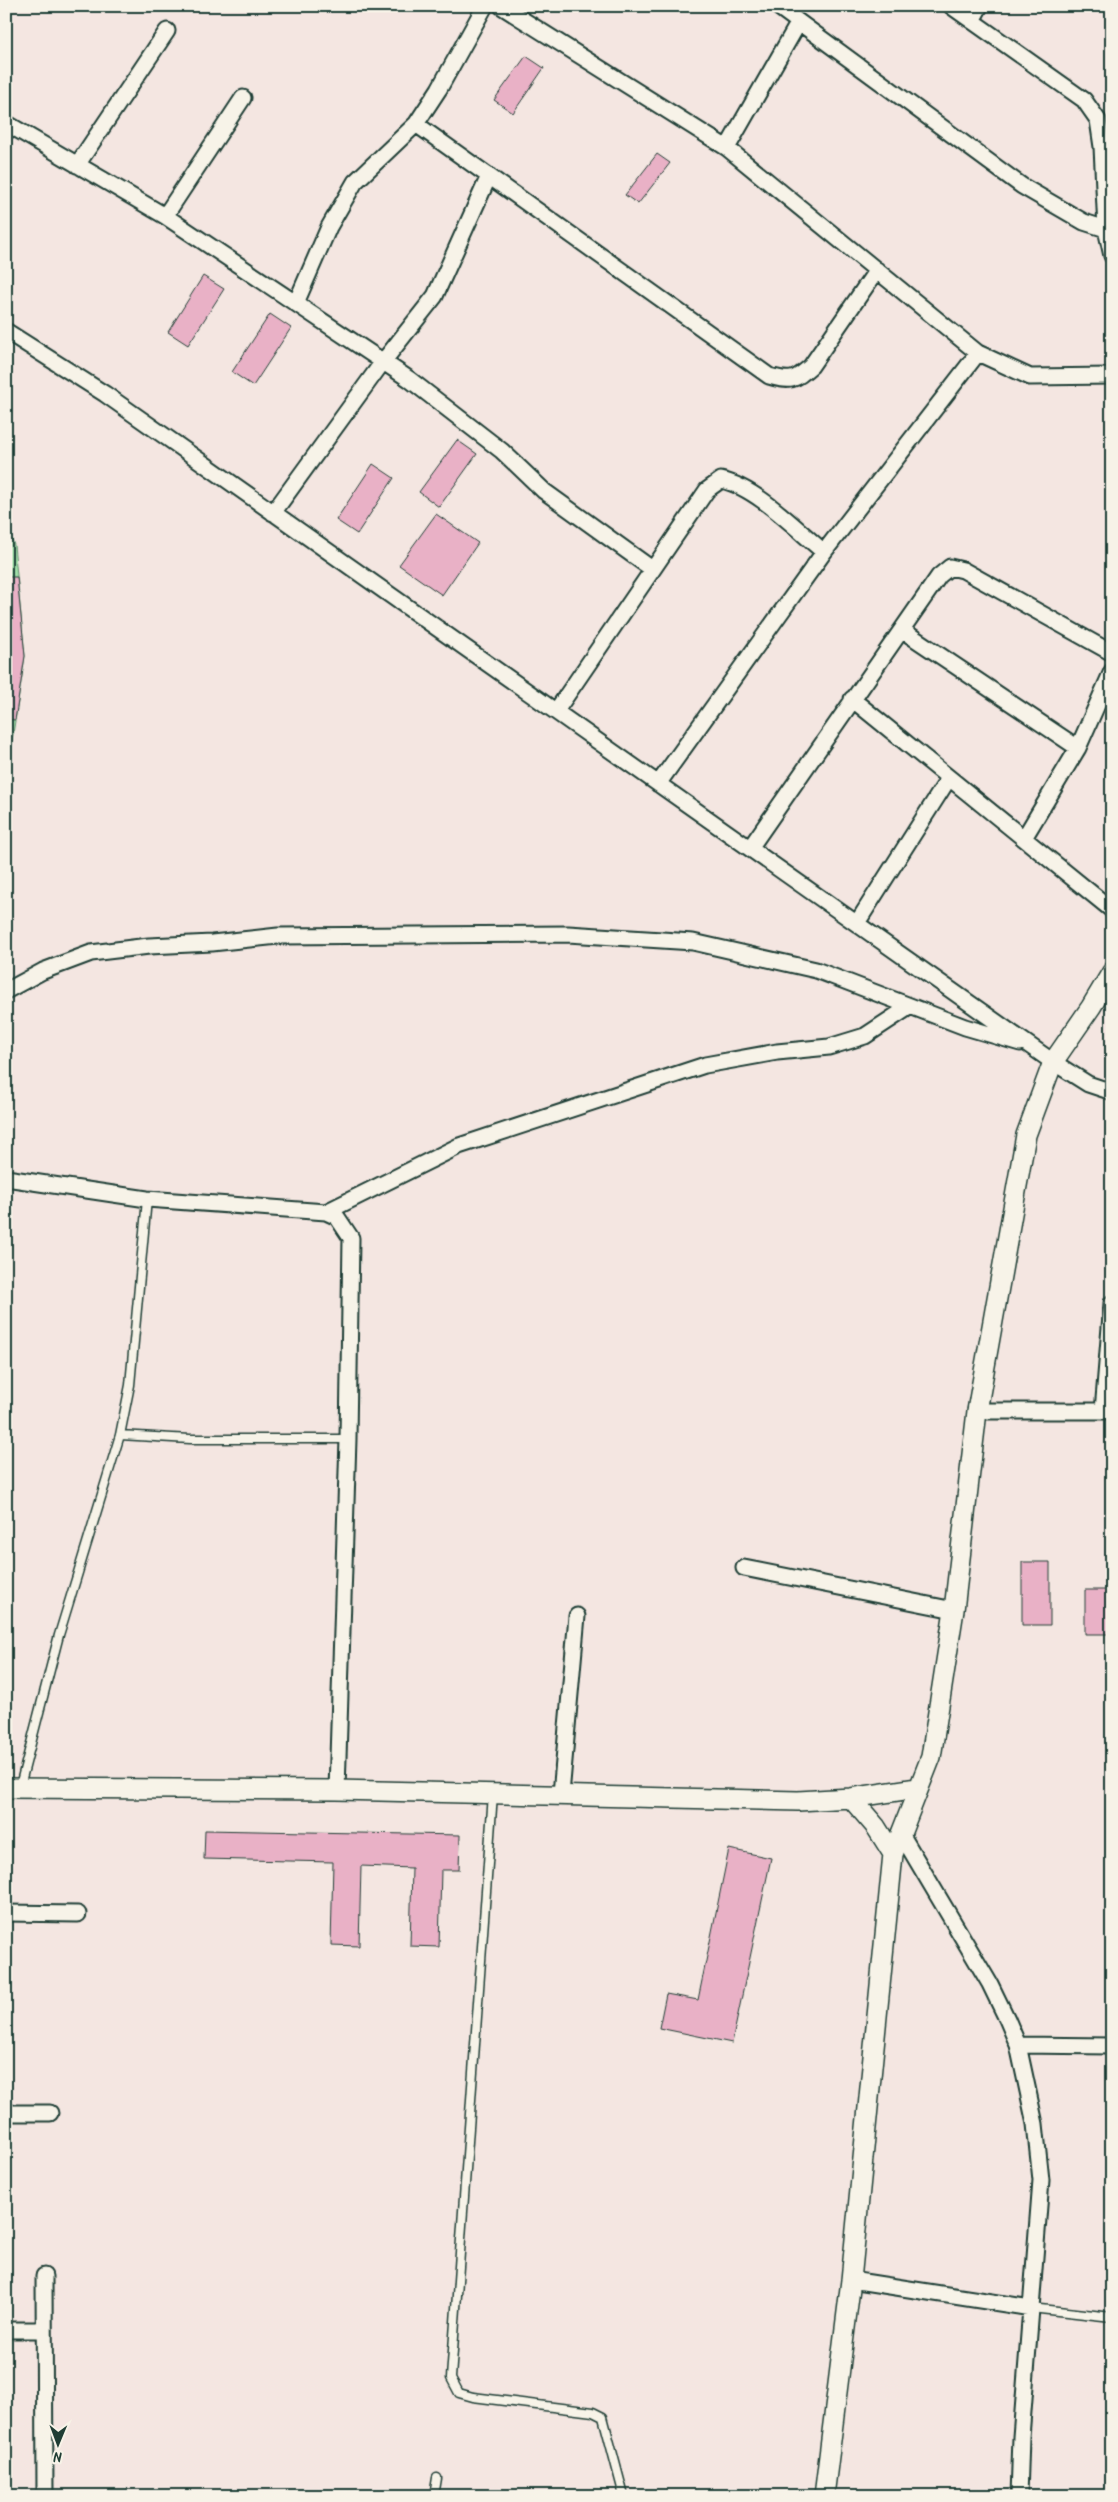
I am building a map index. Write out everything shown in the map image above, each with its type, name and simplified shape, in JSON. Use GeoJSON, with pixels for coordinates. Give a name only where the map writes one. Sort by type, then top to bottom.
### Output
{"type":"FeatureCollection","features":[{"type":"Feature","properties":{"kind":"street"},"geometry":{"type":"LineString","coordinates":[[296,302],[329,226],[355,182],[416,124],[439,89],[485,6]]}},
{"type":"Feature","properties":{"kind":"street"},"geometry":{"type":"LineString","coordinates":[[501,6],[727,148],[978,353],[1030,377],[1112,376]]}},
{"type":"Feature","properties":{"kind":"street"},"geometry":{"type":"LineString","coordinates":[[777,6],[1022,186],[1084,222],[1106,229]]}},
{"type":"Feature","properties":{"kind":"street"},"geometry":{"type":"LineString","coordinates":[[951,6],[1084,100],[1098,120],[1102,147],[1106,229],[1112,256]]}},
{"type":"Feature","properties":{"kind":"street"},"geometry":{"type":"LineString","coordinates":[[972,21],[980,6]]}},
{"type":"Feature","properties":{"kind":"street"},"geometry":{"type":"LineString","coordinates":[[727,148],[799,22]]}},
{"type":"Feature","properties":{"kind":"street"},"geometry":{"type":"LineString","coordinates":[[77,165],[167,31]]}},
{"type":"Feature","properties":{"kind":"street"},"geometry":{"type":"LineString","coordinates":[[165,216],[243,98]]}},
{"type":"Feature","properties":{"kind":"street"},"geometry":{"type":"LineString","coordinates":[[6,123],[165,216],[296,302],[382,363],[409,379],[502,451],[544,491],[652,569]]}},
{"type":"Feature","properties":{"kind":"street"},"geometry":{"type":"LineString","coordinates":[[416,124],[770,376],[787,381],[799,378],[811,366],[877,270]]}},
{"type":"Feature","properties":{"kind":"street"},"geometry":{"type":"LineString","coordinates":[[273,513],[382,363],[435,296],[489,176]]}},
{"type":"Feature","properties":{"kind":"street"},"geometry":{"type":"LineString","coordinates":[[6,331],[105,394],[1054,1062],[1088,1084],[1112,1092]]}},
{"type":"Feature","properties":{"kind":"street"},"geometry":{"type":"LineString","coordinates":[[658,784],[824,552],[978,353]]}},
{"type":"Feature","properties":{"kind":"street"},"geometry":{"type":"LineString","coordinates":[[556,712],[707,490],[722,480],[734,483],[759,499],[824,552]]}},
{"type":"Feature","properties":{"kind":"street"},"geometry":{"type":"LineString","coordinates":[[750,848],[939,576],[950,566],[963,570],[1112,653]]}},
{"type":"Feature","properties":{"kind":"street"},"geometry":{"type":"LineString","coordinates":[[902,630],[1078,748]]}},
{"type":"Feature","properties":{"kind":"street"},"geometry":{"type":"LineString","coordinates":[[1024,838],[1078,748],[1112,671]]}},
{"type":"Feature","properties":{"kind":"street"},"geometry":{"type":"LineString","coordinates":[[852,699],[1112,910]]}},
{"type":"Feature","properties":{"kind":"street"},"geometry":{"type":"LineString","coordinates":[[857,924],[949,778]]}},
{"type":"Feature","properties":{"kind":"street"},"geometry":{"type":"LineString","coordinates":[[6,991],[43,971],[91,953],[150,946],[212,943],[278,936],[568,934],[693,942],[816,970],[965,1027],[1034,1047]]}},
{"type":"Feature","properties":{"kind":"street"},"geometry":{"type":"LineString","coordinates":[[824,2496],[851,2280],[892,1854],[931,1757],[954,1610],[978,1411],[1026,1135],[1054,1062],[1112,972]]}},
{"type":"Feature","properties":{"kind":"street"},"geometry":{"type":"LineString","coordinates":[[326,1212],[459,1146],[704,1066],[777,1052],[829,1047],[865,1036],[909,1007]]}},
{"type":"Feature","properties":{"kind":"street"},"geometry":{"type":"LineString","coordinates":[[6,1178],[147,1199],[326,1212],[337,1217],[351,1238],[348,1438],[337,1790]]}},
{"type":"Feature","properties":{"kind":"street"},"geometry":{"type":"LineString","coordinates":[[978,1411],[1107,1411],[1112,1303]]}},
{"type":"Feature","properties":{"kind":"street"},"geometry":{"type":"LineString","coordinates":[[744,1568],[954,1610]]}},
{"type":"Feature","properties":{"kind":"street"},"geometry":{"type":"LineString","coordinates":[[561,1794],[577,1616]]}},
{"type":"Feature","properties":{"kind":"street"},"geometry":{"type":"LineString","coordinates":[[13,1788],[337,1790],[798,1801],[851,1798],[917,1788]]}},
{"type":"Feature","properties":{"kind":"street"},"geometry":{"type":"LineString","coordinates":[[851,1798],[876,1827],[892,1854]]}},
{"type":"Feature","properties":{"kind":"street"},"geometry":{"type":"LineString","coordinates":[[900,1832],[990,1984],[1018,2044],[1036,2124],[1041,2180],[1021,2437],[1019,2496]]}},
{"type":"Feature","properties":{"kind":"street"},"geometry":{"type":"LineString","coordinates":[[6,1914],[78,1914]]}},
{"type":"Feature","properties":{"kind":"street"},"geometry":{"type":"LineString","coordinates":[[1018,2044],[1112,2046]]}},
{"type":"Feature","properties":{"kind":"street"},"geometry":{"type":"LineString","coordinates":[[6,2113],[50,2113]]}},
{"type":"Feature","properties":{"kind":"street"},"geometry":{"type":"LineString","coordinates":[[44,2276],[45,2496]]}},
{"type":"Feature","properties":{"kind":"street"},"geometry":{"type":"LineString","coordinates":[[851,2280],[1031,2308]]}},
{"type":"Feature","properties":{"kind":"street"},"geometry":{"type":"LineString","coordinates":[[6,2330],[44,2330]]}},
{"type":"Feature","properties":{"kind":"lane"},"geometry":{"type":"LineString","coordinates":[[13,1788],[120,1435],[130,1385],[147,1199]]}},
{"type":"Feature","properties":{"kind":"lane"},"geometry":{"type":"LineString","coordinates":[[120,1435],[190,1439],[348,1438]]}},
{"type":"Feature","properties":{"kind":"lane"},"geometry":{"type":"LineString","coordinates":[[493,1793],[451,2378],[459,2393],[473,2397],[593,2412],[603,2417],[624,2496]]}},
{"type":"Feature","properties":{"kind":"lane"},"geometry":{"type":"LineString","coordinates":[[1031,2308],[1112,2317]]}},
{"type":"Feature","properties":{"kind":"lane"},"geometry":{"type":"LineString","coordinates":[[434,2496],[436,2478]]}},
{"type":"Feature","properties":{"kind":"green space"},"geometry":{"type":"Polygon","coordinates":[[[6,525],[14,545],[25,656],[11,747],[6,765],[6,525]]]}},
{"type":"Feature","properties":{"kind":"building"},"geometry":{"type":"Polygon","coordinates":[[[526,56],[544,68],[513,113],[494,100],[526,56]]]}},
{"type":"Feature","properties":{"kind":"building"},"geometry":{"type":"Polygon","coordinates":[[[657,154],[670,163],[638,204],[625,195],[657,154]]]}},
{"type":"Feature","properties":{"kind":"building"},"geometry":{"type":"Polygon","coordinates":[[[203,276],[224,289],[188,345],[168,332],[203,276]]]}},
{"type":"Feature","properties":{"kind":"building"},"geometry":{"type":"Polygon","coordinates":[[[270,314],[291,328],[253,386],[232,372],[270,314]]]}},
{"type":"Feature","properties":{"kind":"building"},"geometry":{"type":"Polygon","coordinates":[[[457,440],[477,454],[439,507],[419,492],[457,440]]]}},
{"type":"Feature","properties":{"kind":"building"},"geometry":{"type":"Polygon","coordinates":[[[373,464],[394,478],[357,534],[336,520],[373,464]]]}},
{"type":"Feature","properties":{"kind":"building"},"geometry":{"type":"Polygon","coordinates":[[[436,514],[478,543],[442,595],[399,565],[436,514]]]}},
{"type":"Feature","properties":{"kind":"building"},"geometry":{"type":"Polygon","coordinates":[[[6,577],[17,577],[25,656],[15,720],[6,719],[6,577]]]}},
{"type":"Feature","properties":{"kind":"building"},"geometry":{"type":"Polygon","coordinates":[[[1022,1562],[1050,1562],[1050,1625],[1022,1625],[1022,1562]]]}},
{"type":"Feature","properties":{"kind":"building"},"geometry":{"type":"Polygon","coordinates":[[[1085,1590],[1112,1590],[1112,1634],[1085,1634],[1085,1590]]]}},
{"type":"Feature","properties":{"kind":"building"},"geometry":{"type":"Polygon","coordinates":[[[205,1830],[460,1835],[459,1870],[441,1870],[439,1947],[410,1946],[412,1868],[361,1866],[359,1946],[331,1945],[333,1862],[204,1859],[205,1830]]]}},
{"type":"Feature","properties":{"kind":"building"},"geometry":{"type":"Polygon","coordinates":[[[729,1849],[771,1858],[732,2043],[659,2028],[666,1994],[698,2000],[729,1849]]]}}]}
